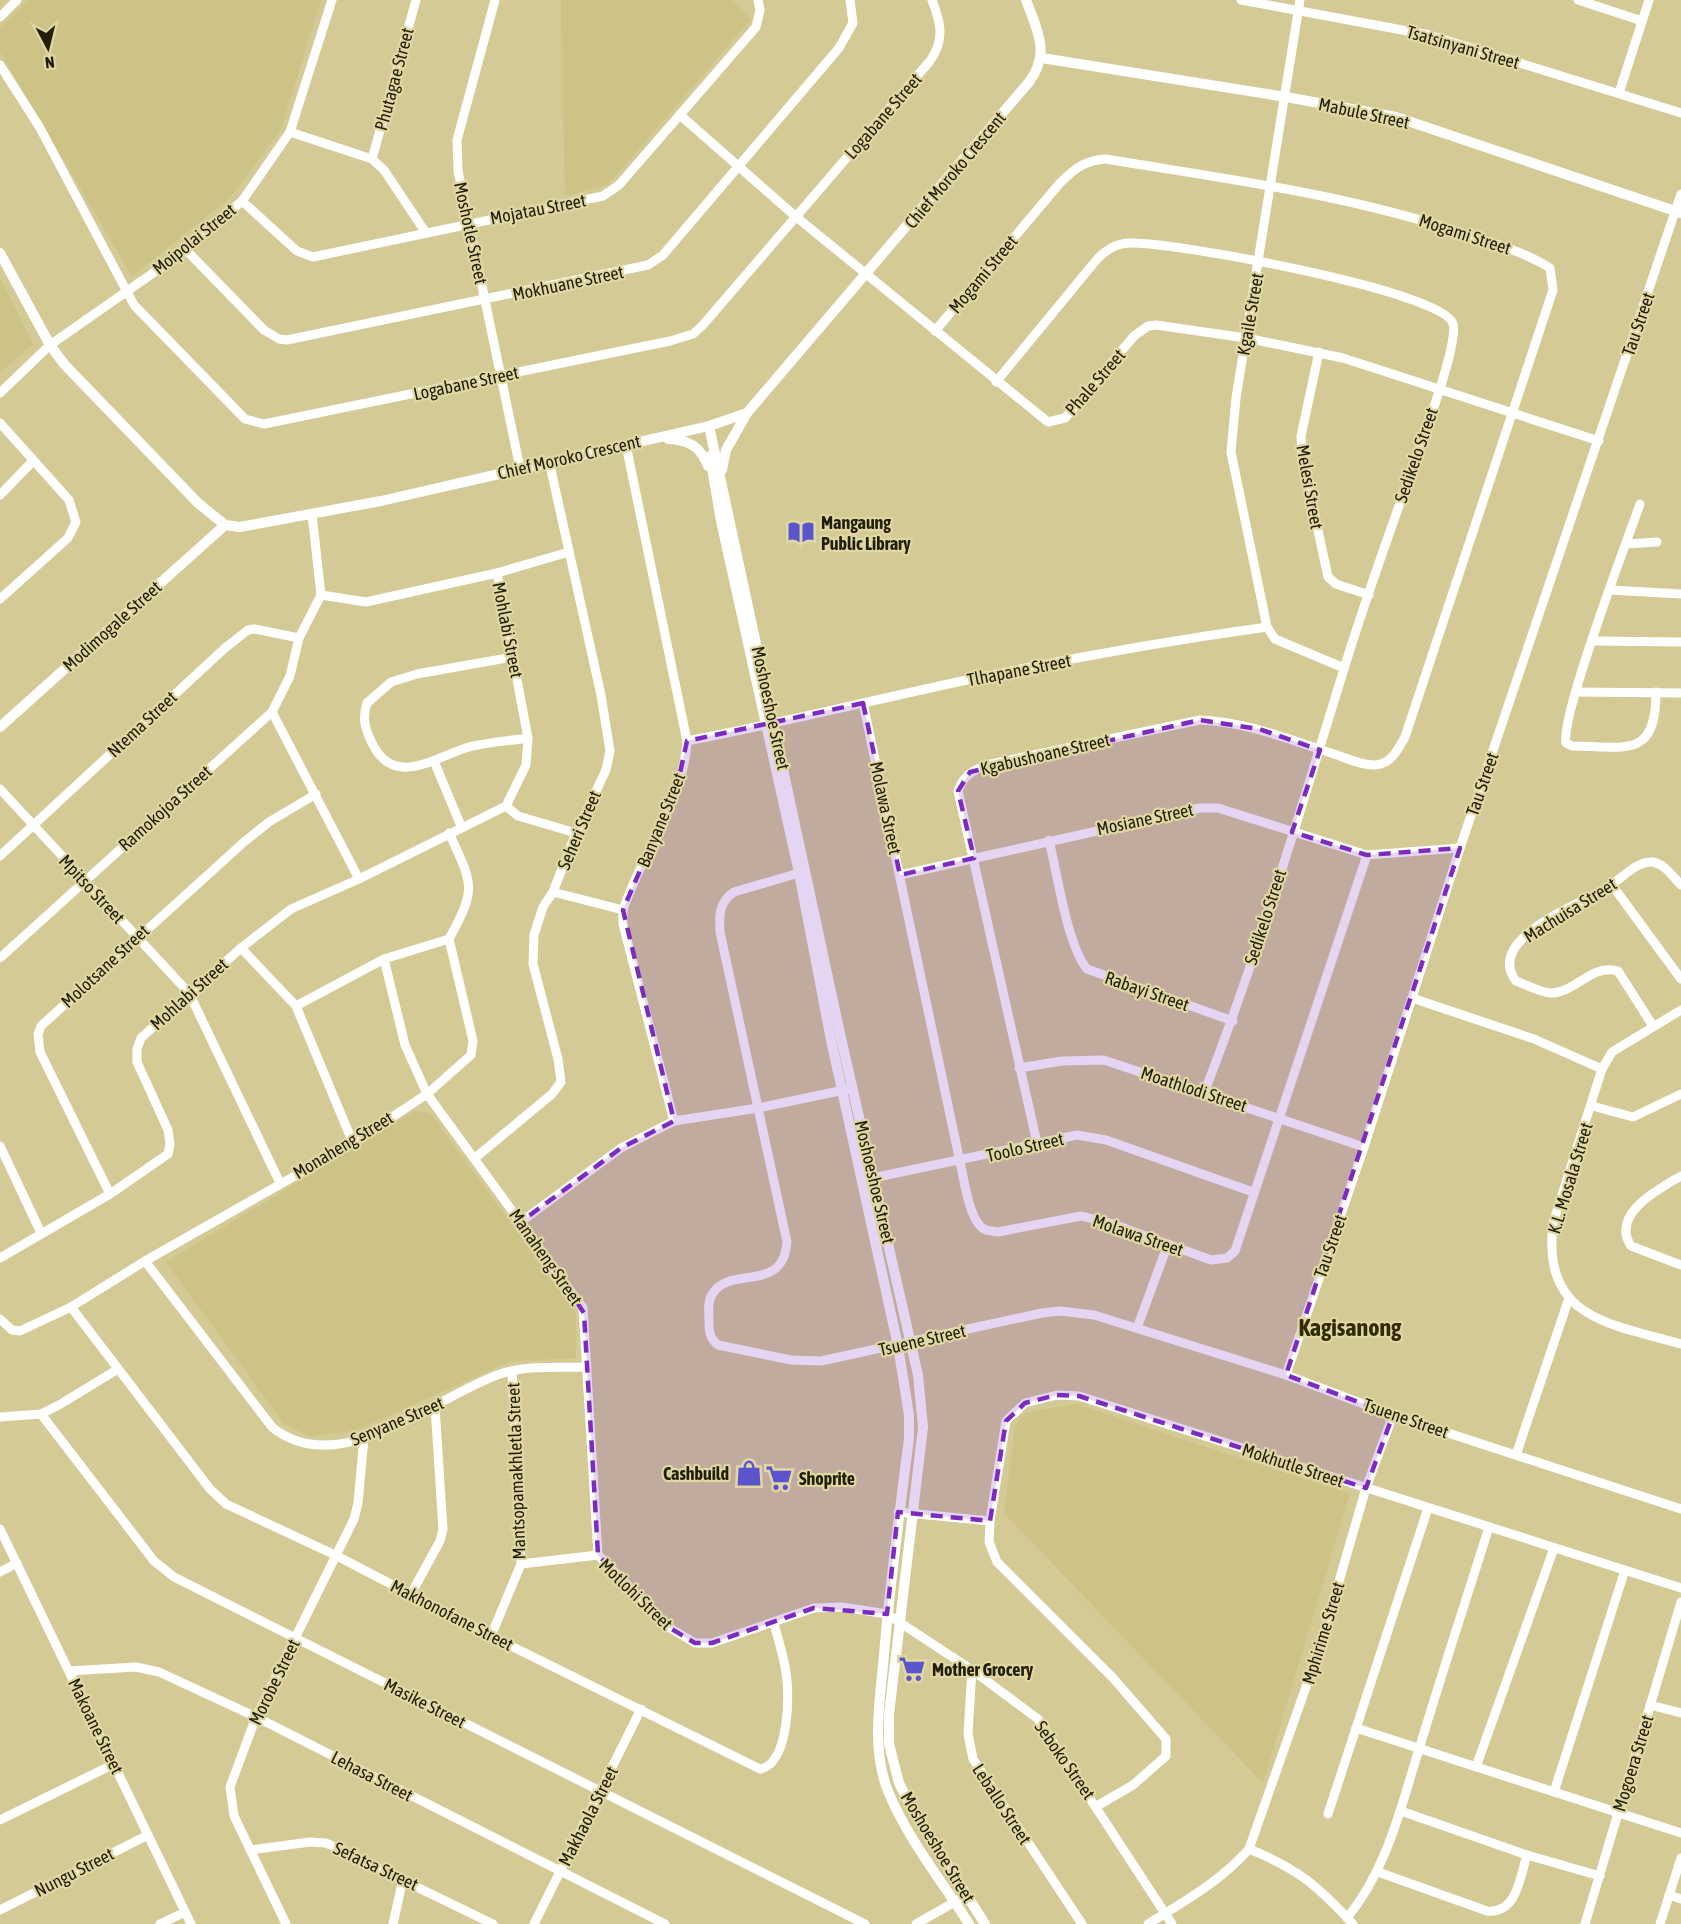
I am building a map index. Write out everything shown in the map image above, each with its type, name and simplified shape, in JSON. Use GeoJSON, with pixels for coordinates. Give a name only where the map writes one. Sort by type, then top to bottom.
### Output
{"type":"FeatureCollection","features":[{"type":"Feature","properties":{"kind":"street"},"geometry":{"type":"LineString","coordinates":[[0,17],[17,0]]}},
{"type":"Feature","properties":{"kind":"street","name":"Moipolai Street"},"geometry":{"type":"LineString","coordinates":[[0,393],[50,345],[186,250],[242,201],[290,132],[332,0]]}},
{"type":"Feature","properties":{"kind":"street","name":"Phutagae Street"},"geometry":{"type":"LineString","coordinates":[[372,159],[416,0]]}},
{"type":"Feature","properties":{"kind":"street","name":"Moshotle Street"},"geometry":{"type":"LineString","coordinates":[[495,0],[457,140],[458,171],[520,468]]}},
{"type":"Feature","properties":{"kind":"street","name":"Mojatau Street"},"geometry":{"type":"LineString","coordinates":[[242,201],[297,250],[309,257],[592,199],[610,193],[756,27],[760,10],[758,0]]}},
{"type":"Feature","properties":{"kind":"street","name":"Mokhuane Street"},"geometry":{"type":"LineString","coordinates":[[186,250],[261,327],[279,339],[299,339],[631,270],[656,261],[839,48],[853,23],[850,0]]}},
{"type":"Feature","properties":{"kind":"street","name":"Logabane Street"},"geometry":{"type":"LineString","coordinates":[[0,65],[39,128],[128,290],[134,305],[246,418],[255,423],[275,423],[693,334],[936,53],[941,31],[932,0]]}},
{"type":"Feature","properties":{"kind":"street"},"geometry":{"type":"LineString","coordinates":[[1026,0],[1037,29],[1042,58]]}},
{"type":"Feature","properties":{"kind":"street","name":"Tsatsinyani Street"},"geometry":{"type":"LineString","coordinates":[[1241,0],[1429,35],[1681,113]]}},
{"type":"Feature","properties":{"kind":"street","name":"Kgaile Street"},"geometry":{"type":"LineString","coordinates":[[1267,627],[1231,452],[1232,430],[1300,0]]}},
{"type":"Feature","properties":{"kind":"street"},"geometry":{"type":"LineString","coordinates":[[1578,0],[1642,21]]}},
{"type":"Feature","properties":{"kind":"street"},"geometry":{"type":"LineString","coordinates":[[1619,93],[1649,0]]}},
{"type":"Feature","properties":{"kind":"street","name":"Mabule Street"},"geometry":{"type":"LineString","coordinates":[[1042,58],[1396,117],[1678,212]]}},
{"type":"Feature","properties":{"kind":"street","name":"Chief Moroko Crescent"},"geometry":{"type":"LineString","coordinates":[[225,525],[240,527],[381,501],[706,426],[747,413],[867,275],[1029,82],[1038,70],[1042,58]]}},
{"type":"Feature","properties":{"kind":"street","name":"Phale Street"},"geometry":{"type":"LineString","coordinates":[[680,115],[795,216],[1040,418],[1048,422],[1057,422],[1065,418],[1134,336],[1148,326],[1180,328],[1246,338],[1319,352],[1599,441]]}},
{"type":"Feature","properties":{"kind":"street"},"geometry":{"type":"LineString","coordinates":[[290,132],[372,159],[384,170],[426,233]]}},
{"type":"Feature","properties":{"kind":"street","name":"Mogami Street"},"geometry":{"type":"LineString","coordinates":[[935,331],[1060,183],[1082,164],[1106,159],[1345,200],[1416,218],[1523,253],[1550,268],[1552,290],[1405,737],[1388,761]]}},
{"type":"Feature","properties":{"kind":"street","name":"Tau Street"},"geometry":{"type":"LineString","coordinates":[[1286,1375],[1364,1147],[1460,848],[1678,212],[1681,194]]}},
{"type":"Feature","properties":{"kind":"street","name":"Sedikelo Street"},"geometry":{"type":"LineString","coordinates":[[996,382],[1098,258],[1115,245],[1150,245],[1259,262],[1381,289],[1446,313],[1453,324],[1455,333],[1439,390],[1344,668],[1233,1021],[1204,1093]]}},
{"type":"Feature","properties":{"kind":"street"},"geometry":{"type":"LineString","coordinates":[[0,253],[50,345],[77,379],[198,503],[225,525]]}},
{"type":"Feature","properties":{"kind":"street","name":"Melesi Street"},"geometry":{"type":"LineString","coordinates":[[1319,352],[1300,436],[1302,456],[1328,577],[1336,584],[1369,595]]}},
{"type":"Feature","properties":{"kind":"street"},"geometry":{"type":"LineString","coordinates":[[717,477],[726,450],[747,413]]}},
{"type":"Feature","properties":{"kind":"street"},"geometry":{"type":"LineString","coordinates":[[0,423],[69,500],[76,522],[68,538],[0,599]]}},
{"type":"Feature","properties":{"kind":"street","name":"Moshoeshoe Street"},"geometry":{"type":"LineString","coordinates":[[706,426],[869,1179],[912,1342],[923,1427],[889,1714],[893,1765],[912,1809],[985,1924]]}},
{"type":"Feature","properties":{"kind":"street"},"geometry":{"type":"LineString","coordinates":[[653,438],[683,440],[694,444],[704,455],[717,477]]}},
{"type":"Feature","properties":{"kind":"street","name":"Banyane Street"},"geometry":{"type":"LineString","coordinates":[[623,910],[678,782],[686,756],[687,741],[626,444]]}},
{"type":"Feature","properties":{"kind":"street"},"geometry":{"type":"LineString","coordinates":[[0,495],[33,461]]}},
{"type":"Feature","properties":{"kind":"street","name":"Seheri Street"},"geometry":{"type":"LineString","coordinates":[[475,1158],[552,1094],[561,1082],[558,1059],[533,964],[532,950],[537,924],[606,770],[610,751],[601,695],[549,461]]}},
{"type":"Feature","properties":{"kind":"street"},"geometry":{"type":"LineString","coordinates":[[1640,504],[1576,692],[1565,732],[1566,743],[1572,746],[1630,746],[1642,742],[1651,733],[1656,713],[1656,692]]}},
{"type":"Feature","properties":{"kind":"street"},"geometry":{"type":"LineString","coordinates":[[299,638],[321,595],[312,514]]}},
{"type":"Feature","properties":{"kind":"street","name":"Modimogale Street"},"geometry":{"type":"LineString","coordinates":[[0,727],[225,525]]}},
{"type":"Feature","properties":{"kind":"street"},"geometry":{"type":"LineString","coordinates":[[1626,544],[1657,542]]}},
{"type":"Feature","properties":{"kind":"street"},"geometry":{"type":"LineString","coordinates":[[321,595],[366,602],[497,573],[569,552]]}},
{"type":"Feature","properties":{"kind":"street","name":"Mohlabi Street"},"geometry":{"type":"LineString","coordinates":[[0,1258],[110,1194],[168,1154],[171,1144],[168,1130],[141,1074],[137,1049],[141,1038],[189,993],[291,909],[359,879],[461,826],[506,806],[526,765],[528,738],[497,573]]}},
{"type":"Feature","properties":{"kind":"street"},"geometry":{"type":"LineString","coordinates":[[1610,590],[1681,594]]}},
{"type":"Feature","properties":{"kind":"street"},"geometry":{"type":"LineString","coordinates":[[1267,627],[1275,639],[1344,668]]}},
{"type":"Feature","properties":{"kind":"street","name":"Tlhapane Street"},"geometry":{"type":"LineString","coordinates":[[687,741],[1159,642],[1267,627]]}},
{"type":"Feature","properties":{"kind":"street","name":"Ntema Street"},"geometry":{"type":"LineString","coordinates":[[0,856],[225,648],[248,630],[255,629],[299,638]]}},
{"type":"Feature","properties":{"kind":"street","name":"Ramokojoa Street"},"geometry":{"type":"LineString","coordinates":[[0,958],[272,712],[290,676],[299,638]]}},
{"type":"Feature","properties":{"kind":"street"},"geometry":{"type":"LineString","coordinates":[[1593,641],[1681,642]]}},
{"type":"Feature","properties":{"kind":"street"},"geometry":{"type":"LineString","coordinates":[[513,657],[391,682],[367,703],[364,723],[375,749],[383,760],[403,768],[471,747],[528,738]]}},
{"type":"Feature","properties":{"kind":"street"},"geometry":{"type":"LineString","coordinates":[[1576,692],[1681,693]]}},
{"type":"Feature","properties":{"kind":"street","name":"Molawa Street"},"geometry":{"type":"LineString","coordinates":[[863,704],[960,1162],[971,1208],[977,1222],[984,1230],[998,1232],[1081,1216],[1211,1260],[1227,1258],[1235,1251],[1278,1116],[1367,855]]}},
{"type":"Feature","properties":{"kind":"street"},"geometry":{"type":"LineString","coordinates":[[272,712],[359,879]]}},
{"type":"Feature","properties":{"kind":"street","name":"Kgabushoane Street"},"geometry":{"type":"LineString","coordinates":[[1037,1143],[958,791],[964,778],[970,772],[986,765],[1200,720],[1225,721],[1367,764],[1388,761]]}},
{"type":"Feature","properties":{"kind":"street","name":"Moshoeshoe Street"},"geometry":{"type":"LineString","coordinates":[[770,725],[799,873],[849,1089]]}},
{"type":"Feature","properties":{"kind":"street"},"geometry":{"type":"LineString","coordinates":[[434,760],[461,826]]}},
{"type":"Feature","properties":{"kind":"street","name":"Mpitso Street"},"geometry":{"type":"LineString","coordinates":[[0,789],[189,993],[280,1183]]}},
{"type":"Feature","properties":{"kind":"street","name":"Molotsane Street"},"geometry":{"type":"LineString","coordinates":[[110,1194],[40,1052],[38,1034],[41,1026],[137,936],[244,842],[269,822],[316,794]]}},
{"type":"Feature","properties":{"kind":"street"},"geometry":{"type":"LineString","coordinates":[[506,806],[518,816],[576,833]]}},
{"type":"Feature","properties":{"kind":"street","name":"Mosiane Street"},"geometry":{"type":"LineString","coordinates":[[900,874],[1200,808],[1218,808],[1367,855],[1460,848]]}},
{"type":"Feature","properties":{"kind":"street"},"geometry":{"type":"LineString","coordinates":[[296,1006],[384,959],[449,939],[469,899],[469,884],[466,869],[449,833]]}},
{"type":"Feature","properties":{"kind":"street","name":"Rabayi Street"},"geometry":{"type":"LineString","coordinates":[[1049,840],[1078,955],[1087,969],[1233,1021]]}},
{"type":"Feature","properties":{"kind":"street","name":"Machuisa Street"},"geometry":{"type":"LineString","coordinates":[[1653,1026],[1618,970],[1605,969],[1554,993],[1516,981],[1511,974],[1511,959],[1515,946],[1528,932],[1612,885],[1637,866],[1651,862],[1662,865],[1681,885]]}},
{"type":"Feature","properties":{"kind":"street","name":"Tsuene Street"},"geometry":{"type":"LineString","coordinates":[[799,873],[734,892],[726,897],[720,912],[720,932],[787,1242],[783,1260],[767,1274],[725,1283],[713,1293],[709,1301],[710,1336],[718,1345],[791,1360],[820,1361],[1060,1311],[1094,1315],[1286,1375],[1393,1415],[1681,1509]]}},
{"type":"Feature","properties":{"kind":"street"},"geometry":{"type":"LineString","coordinates":[[1612,885],[1681,979]]}},
{"type":"Feature","properties":{"kind":"street"},"geometry":{"type":"LineString","coordinates":[[553,892],[623,910],[623,924],[674,1121]]}},
{"type":"Feature","properties":{"kind":"street","name":"Monaheng Street"},"geometry":{"type":"LineString","coordinates":[[2,1322],[12,1330],[20,1331],[71,1307],[280,1183],[353,1143],[427,1094],[466,1061],[473,1049],[468,1014],[449,939]]}},
{"type":"Feature","properties":{"kind":"street"},"geometry":{"type":"LineString","coordinates":[[241,948],[296,1006],[353,1143]]}},
{"type":"Feature","properties":{"kind":"street","name":"Manaheng Street"},"geometry":{"type":"LineString","coordinates":[[384,959],[405,1045],[427,1094],[522,1221],[583,1308],[598,1555]]}},
{"type":"Feature","properties":{"kind":"street"},"geometry":{"type":"LineString","coordinates":[[1412,998],[1534,1039],[1602,1070]]}},
{"type":"Feature","properties":{"kind":"street","name":"K.L. Mosala Street"},"geometry":{"type":"LineString","coordinates":[[1681,1010],[1612,1052],[1602,1070],[1553,1223],[1551,1244],[1552,1265],[1569,1298],[1581,1312],[1613,1325],[1681,1344]]}},
{"type":"Feature","properties":{"kind":"street","name":"Moathlodi Street"},"geometry":{"type":"LineString","coordinates":[[1019,1068],[1062,1061],[1098,1059],[1278,1116],[1364,1147]]}},
{"type":"Feature","properties":{"kind":"street"},"geometry":{"type":"LineString","coordinates":[[522,1221],[621,1148],[674,1121],[758,1108],[849,1089]]}},
{"type":"Feature","properties":{"kind":"street"},"geometry":{"type":"LineString","coordinates":[[1592,1106],[1633,1117],[1681,1094]]}},
{"type":"Feature","properties":{"kind":"street","name":"Toolo Street"},"geometry":{"type":"LineString","coordinates":[[869,1179],[1077,1136],[1106,1140],[1253,1192]]}},
{"type":"Feature","properties":{"kind":"street"},"geometry":{"type":"LineString","coordinates":[[0,1146],[41,1233]]}},
{"type":"Feature","properties":{"kind":"street"},"geometry":{"type":"LineString","coordinates":[[1681,1176],[1637,1206],[1627,1228],[1627,1240],[1631,1246],[1681,1265]]}},
{"type":"Feature","properties":{"kind":"street","name":"Moshoeshoe Street"},"geometry":{"type":"LineString","coordinates":[[869,1179],[909,1415],[909,1437],[898,1512],[878,1719],[882,1767],[888,1790],[900,1815],[969,1924]]}},
{"type":"Feature","properties":{"kind":"street"},"geometry":{"type":"LineString","coordinates":[[1137,1328],[1168,1244]]}},
{"type":"Feature","properties":{"kind":"street","name":"Senyane Street"},"geometry":{"type":"LineString","coordinates":[[146,1261],[272,1427],[283,1436],[314,1447],[345,1444],[364,1438],[435,1407],[492,1378],[512,1371],[587,1367]]}},
{"type":"Feature","properties":{"kind":"street"},"geometry":{"type":"LineString","coordinates":[[1516,1455],[1569,1298]]}},
{"type":"Feature","properties":{"kind":"street","name":"Makhonofane Street"},"geometry":{"type":"LineString","coordinates":[[71,1307],[218,1498],[757,1768],[768,1767],[778,1755],[783,1739],[788,1701],[786,1672],[774,1623]]}},
{"type":"Feature","properties":{"kind":"street"},"geometry":{"type":"LineString","coordinates":[[0,1417],[41,1414],[118,1369]]}},
{"type":"Feature","properties":{"kind":"street","name":"Mantsopamakhletla Street"},"geometry":{"type":"LineString","coordinates":[[491,1636],[520,1564],[512,1371]]}},
{"type":"Feature","properties":{"kind":"street","name":"Mokhutle Street"},"geometry":{"type":"LineString","coordinates":[[1097,1806],[1133,1785],[1166,1756],[1166,1738],[1113,1678],[997,1562],[989,1542],[990,1521],[1006,1421],[1025,1403],[1057,1395],[1079,1396],[1681,1588]]}},
{"type":"Feature","properties":{"kind":"street"},"geometry":{"type":"LineString","coordinates":[[411,1594],[440,1540],[443,1529],[435,1407]]}},
{"type":"Feature","properties":{"kind":"street","name":"Masike Street"},"geometry":{"type":"LineString","coordinates":[[41,1414],[162,1569],[865,1924]]}},
{"type":"Feature","properties":{"kind":"street","name":"Mphirime Street"},"geometry":{"type":"LineString","coordinates":[[1249,1850],[1320,1647],[1366,1488],[1393,1415]]}},
{"type":"Feature","properties":{"kind":"street","name":"Morobe Street"},"geometry":{"type":"LineString","coordinates":[[286,1924],[234,1816],[230,1795],[255,1718],[354,1518],[358,1503],[364,1438]]}},
{"type":"Feature","properties":{"kind":"street"},"geometry":{"type":"LineString","coordinates":[[1328,1814],[1428,1508]]}},
{"type":"Feature","properties":{"kind":"street"},"geometry":{"type":"LineString","coordinates":[[898,1512],[990,1521]]}},
{"type":"Feature","properties":{"kind":"street"},"geometry":{"type":"LineString","coordinates":[[1148,1924],[1235,1865],[1249,1850],[1274,1859],[1305,1876],[1350,1921],[1378,1872],[1401,1811],[1489,1527]]}},
{"type":"Feature","properties":{"kind":"street","name":"Makoane Street"},"geometry":{"type":"LineString","coordinates":[[0,1529],[191,1924]]}},
{"type":"Feature","properties":{"kind":"street"},"geometry":{"type":"LineString","coordinates":[[1476,1767],[1554,1548]]}},
{"type":"Feature","properties":{"kind":"street","name":"Motlohi Street"},"geometry":{"type":"LineString","coordinates":[[520,1564],[598,1555],[670,1628],[688,1641],[712,1643],[821,1607],[842,1607],[887,1614]]}},
{"type":"Feature","properties":{"kind":"street"},"geometry":{"type":"LineString","coordinates":[[0,1572],[17,1563]]}},
{"type":"Feature","properties":{"kind":"street"},"geometry":{"type":"LineString","coordinates":[[1554,1792],[1625,1570]]}},
{"type":"Feature","properties":{"kind":"street","name":"Mogoera Street"},"geometry":{"type":"LineString","coordinates":[[1585,1924],[1681,1602]]}},
{"type":"Feature","properties":{"kind":"street","name":"Seboko Street"},"geometry":{"type":"LineString","coordinates":[[887,1614],[972,1670],[1038,1719],[1173,1924]]}},
{"type":"Feature","properties":{"kind":"street","name":"Lehasa Street"},"geometry":{"type":"LineString","coordinates":[[69,1671],[150,1668],[255,1718],[665,1924]]}},
{"type":"Feature","properties":{"kind":"street","name":"Leballo Street"},"geometry":{"type":"LineString","coordinates":[[972,1670],[968,1734],[973,1759],[1082,1924]]}},
{"type":"Feature","properties":{"kind":"street"},"geometry":{"type":"LineString","coordinates":[[1650,1705],[1681,1713]]}},
{"type":"Feature","properties":{"kind":"street","name":"Makhaola Street"},"geometry":{"type":"LineString","coordinates":[[534,1924],[641,1709]]}},
{"type":"Feature","properties":{"kind":"street"},"geometry":{"type":"LineString","coordinates":[[1356,1728],[1681,1833]]}},
{"type":"Feature","properties":{"kind":"street"},"geometry":{"type":"LineString","coordinates":[[0,1820],[114,1764]]}},
{"type":"Feature","properties":{"kind":"street"},"geometry":{"type":"LineString","coordinates":[[1401,1811],[1527,1855],[1600,1876]]}},
{"type":"Feature","properties":{"kind":"street","name":"Nungu Street"},"geometry":{"type":"LineString","coordinates":[[0,1910],[148,1835]]}},
{"type":"Feature","properties":{"kind":"street","name":"Sefatsa Street"},"geometry":{"type":"LineString","coordinates":[[250,1850],[310,1842],[326,1843],[494,1924]]}},
{"type":"Feature","properties":{"kind":"street"},"geometry":{"type":"LineString","coordinates":[[1378,1872],[1487,1911],[1498,1912],[1509,1906],[1527,1855]]}},
{"type":"Feature","properties":{"kind":"street"},"geometry":{"type":"LineString","coordinates":[[1660,1924],[1678,1897],[1681,1858]]}},
{"type":"Feature","properties":{"kind":"street"},"geometry":{"type":"LineString","coordinates":[[393,1924],[403,1879]]}},
{"type":"Feature","properties":{"kind":"street"},"geometry":{"type":"LineString","coordinates":[[916,1924],[967,1895]]}},
{"type":"Feature","properties":{"kind":"street"},"geometry":{"type":"LineString","coordinates":[[160,1924],[185,1912]]}},
{"type":"Feature","properties":{"kind":"highlighted area"},"geometry":{"type":"Polygon","coordinates":[[[863,703],[900,875],[974,858],[958,791],[970,772],[1200,720],[1259,729],[1320,750],[1292,832],[1367,855],[1460,848],[1286,1375],[1393,1415],[1366,1488],[1079,1396],[1057,1395],[1025,1403],[1006,1421],[990,1521],[898,1512],[887,1614],[814,1608],[712,1643],[695,1643],[670,1628],[598,1555],[584,1313],[522,1221],[621,1148],[674,1121],[623,910],[678,782],[687,741],[863,703]]]}},
{"type":"Feature","properties":{"kind":"shaded area"},"geometry":{"type":"Polygon","coordinates":[[[28,0],[321,0],[281,129],[230,198],[132,276],[0,52],[0,28],[28,0]]]}},
{"type":"Feature","properties":{"kind":"shaded area"},"geometry":{"type":"Polygon","coordinates":[[[561,0],[731,0],[751,19],[614,178],[603,186],[565,196],[561,0]]]}},
{"type":"Feature","properties":{"kind":"shaded area"},"geometry":{"type":"Polygon","coordinates":[[[0,278],[33,344],[0,373],[0,278]]]}},
{"type":"Feature","properties":{"kind":"shaded area"},"geometry":{"type":"Polygon","coordinates":[[[415,1111],[430,1113],[576,1313],[576,1358],[511,1361],[354,1431],[309,1436],[284,1424],[166,1262],[415,1111]]]}},
{"type":"Feature","properties":{"kind":"shaded area"},"geometry":{"type":"Polygon","coordinates":[[[1076,1404],[1350,1494],[1263,1783],[1004,1513],[1015,1426],[1024,1413],[1076,1404]]]}},
{"type":"Feature","properties":{"kind":"place","name":"Mangaung Public Library"},"geometry":{"type":"Point","coordinates":[801,532]}},
{"type":"Feature","properties":{"kind":"place","name":"Cashbuild"},"geometry":{"type":"Point","coordinates":[749,1473]}},
{"type":"Feature","properties":{"kind":"place","name":"Shoprite"},"geometry":{"type":"Point","coordinates":[779,1478]}},
{"type":"Feature","properties":{"kind":"place","name":"Mother Grocery"},"geometry":{"type":"Point","coordinates":[912,1669]}},
{"type":"Feature","properties":{"kind":"district","name":"Kagisanong"},"geometry":{"type":"Point","coordinates":[1350,1327]}}]}
